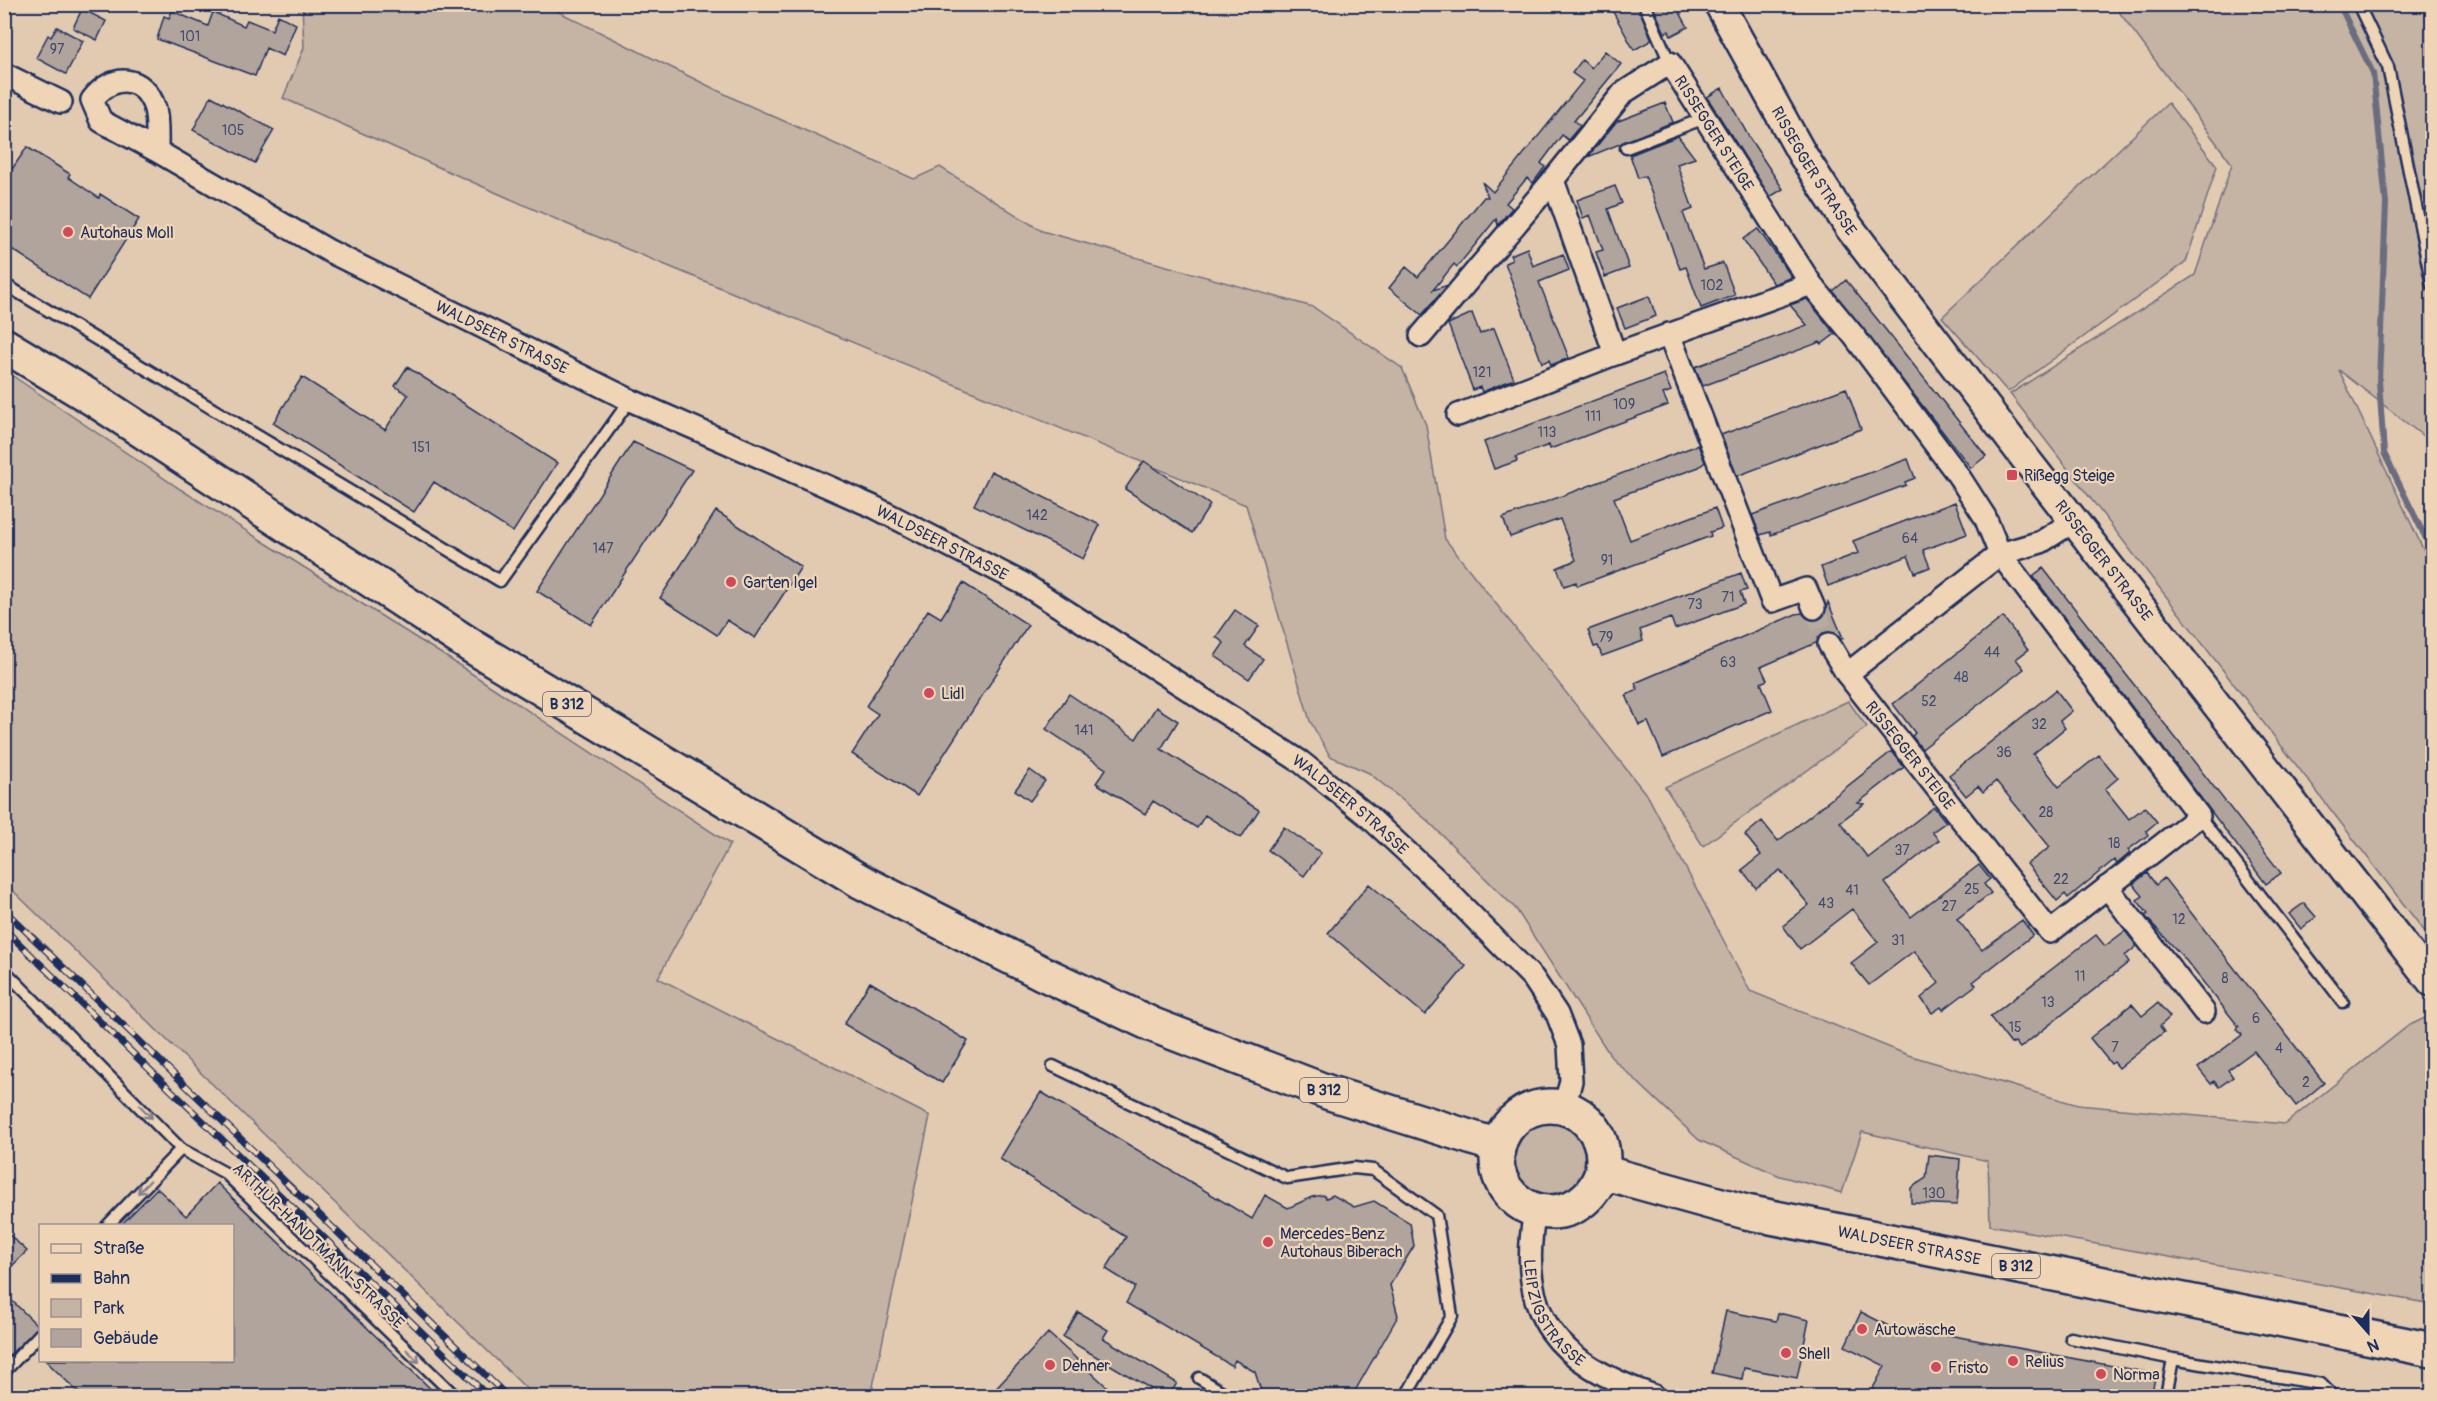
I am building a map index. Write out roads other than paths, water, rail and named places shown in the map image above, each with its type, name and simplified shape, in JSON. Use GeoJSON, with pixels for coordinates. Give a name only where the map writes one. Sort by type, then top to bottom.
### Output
{"type":"FeatureCollection","features":[{"type":"Feature","properties":{"kind":"main road","name":"B 312"},"geometry":{"type":"LineString","coordinates":[[4,345],[95,400],[473,647],[860,881],[1042,973],[1153,1025],[1330,1093],[1498,1146]]}},
{"type":"Feature","properties":{"kind":"main road"},"geometry":{"type":"LineString","coordinates":[[1541,1106],[1564,1108],[1575,1112],[1589,1123],[1599,1137],[1603,1155],[1602,1172],[1594,1188],[1582,1201],[1567,1210],[1550,1212],[1535,1210],[1516,1201],[1505,1188],[1497,1172],[1498,1146],[1510,1122],[1524,1112],[1541,1106]]}},
{"type":"Feature","properties":{"kind":"main road","name":"WALDSEER STRASSE"},"geometry":{"type":"LineString","coordinates":[[1602,1172],[1746,1212],[2433,1350]]}},
{"type":"Feature","properties":{"kind":"street","name":"RISSEGGER STRASSE"},"geometry":{"type":"LineString","coordinates":[[1719,4],[1790,134],[1849,226],[2074,521],[2433,982]]}},
{"type":"Feature","properties":{"kind":"street","name":"RISSEGGER STEIGE"},"geometry":{"type":"LineString","coordinates":[[1421,336],[1623,93],[1670,63],[1811,284],[1854,336],[1958,475],[1985,517],[2000,554],[2199,816],[2050,932],[1847,674]]}},
{"type":"Feature","properties":{"kind":"street"},"geometry":{"type":"LineString","coordinates":[[4,74],[61,102]]}},
{"type":"Feature","properties":{"kind":"street","name":"WALDSEER STRASSE"},"geometry":{"type":"LineString","coordinates":[[157,151],[329,252],[630,400],[874,507],[1024,584],[1301,762],[1368,816],[1419,863],[1533,978],[1557,1014],[1569,1045],[1570,1081],[1564,1108]]}},
{"type":"Feature","properties":{"kind":"street"},"geometry":{"type":"LineString","coordinates":[[1553,180],[1615,354]]}},
{"type":"Feature","properties":{"kind":"street"},"geometry":{"type":"LineString","coordinates":[[1458,415],[1615,354],[1811,284]]}},
{"type":"Feature","properties":{"kind":"street"},"geometry":{"type":"LineString","coordinates":[[1669,334],[1772,601],[1806,589],[1814,608]]}},
{"type":"Feature","properties":{"kind":"street"},"geometry":{"type":"LineString","coordinates":[[1829,644],[1847,674],[2000,554],[2041,542],[2074,521]]}},
{"type":"Feature","properties":{"kind":"street"},"geometry":{"type":"LineString","coordinates":[[2107,887],[2204,1012]]}},
{"type":"Feature","properties":{"kind":"street","name":"LEIPZIGSTRASSE"},"geometry":{"type":"LineString","coordinates":[[1535,1210],[1530,1239],[1532,1289],[1540,1313],[1551,1334],[1584,1365],[1622,1391],[1654,1396]]}},
{"type":"Feature","properties":{"kind":"lane"},"geometry":{"type":"LineString","coordinates":[[1644,4],[1670,63]]}},
{"type":"Feature","properties":{"kind":"lane"},"geometry":{"type":"LineString","coordinates":[[2358,4],[2388,67],[2433,285]]}},
{"type":"Feature","properties":{"kind":"lane"},"geometry":{"type":"LineString","coordinates":[[1626,148],[1705,118]]}},
{"type":"Feature","properties":{"kind":"lane"},"geometry":{"type":"LineString","coordinates":[[4,284],[500,581],[630,400]]}},
{"type":"Feature","properties":{"kind":"lane"},"geometry":{"type":"LineString","coordinates":[[2199,816],[2343,1002]]}},
{"type":"Feature","properties":{"kind":"lane","name":"ARTHUR-HANDTMANN-STRASSE"},"geometry":{"type":"LineString","coordinates":[[4,970],[181,1149],[225,1173],[455,1396]]}},
{"type":"Feature","properties":{"kind":"lane"},"geometry":{"type":"LineString","coordinates":[[1053,1066],[1287,1178],[1354,1168],[1373,1170],[1436,1215],[1452,1316],[1406,1396]]}},
{"type":"Feature","properties":{"kind":"lane"},"geometry":{"type":"LineString","coordinates":[[109,1224],[181,1149]]}},
{"type":"Feature","properties":{"kind":"lane"},"geometry":{"type":"LineString","coordinates":[[4,1372],[39,1335]]}},
{"type":"Feature","properties":{"kind":"lane"},"geometry":{"type":"LineString","coordinates":[[2072,1338],[2173,1359],[2320,1384],[2332,1396]]}},
{"type":"Feature","properties":{"kind":"lane"},"geometry":{"type":"LineString","coordinates":[[2166,1396],[2173,1359]]}},
{"type":"Feature","properties":{"kind":"lane"},"geometry":{"type":"LineString","coordinates":[[1199,1377],[1229,1396]]}},
{"type":"Feature","properties":{"kind":"waterway"},"geometry":{"type":"LineString","coordinates":[[2339,4],[2373,73],[2386,203],[2379,381],[2384,453],[2432,551]]}},
{"type":"Feature","properties":{"kind":"tunnel"},"geometry":{"type":"LineString","coordinates":[[1814,608],[1829,644]]}},
{"type":"Feature","properties":{"kind":"railway"},"geometry":{"type":"LineString","coordinates":[[4,910],[507,1396]]}},
{"type":"Feature","properties":{"kind":"railway"},"geometry":{"type":"LineString","coordinates":[[4,929],[488,1396]]}},
{"type":"Feature","properties":{"kind":"place","name":"Autohaus Moll"},"geometry":{"type":"Point","coordinates":[68,232]}},
{"type":"Feature","properties":{"kind":"place","name":"Rißegg Steige"},"geometry":{"type":"Point","coordinates":[2012,475]}},
{"type":"Feature","properties":{"kind":"place","name":"Garten Igel"},"geometry":{"type":"Point","coordinates":[731,582]}},
{"type":"Feature","properties":{"kind":"place","name":"Lidl"},"geometry":{"type":"Point","coordinates":[929,693]}},
{"type":"Feature","properties":{"kind":"place","name":"Mercedes-Benz Autohaus Biberach"},"geometry":{"type":"Point","coordinates":[1268,1242]}},
{"type":"Feature","properties":{"kind":"place","name":"Autowäsche"},"geometry":{"type":"Point","coordinates":[1862,1329]}},
{"type":"Feature","properties":{"kind":"place","name":"Shell"},"geometry":{"type":"Point","coordinates":[1786,1353]}},
{"type":"Feature","properties":{"kind":"place","name":"Relius"},"geometry":{"type":"Point","coordinates":[2013,1361]}},
{"type":"Feature","properties":{"kind":"place","name":"Dehner"},"geometry":{"type":"Point","coordinates":[1050,1365]}},
{"type":"Feature","properties":{"kind":"place","name":"Fristo"},"geometry":{"type":"Point","coordinates":[1936,1367]}},
{"type":"Feature","properties":{"kind":"place","name":"Norma"},"geometry":{"type":"Point","coordinates":[2101,1374]}}]}
